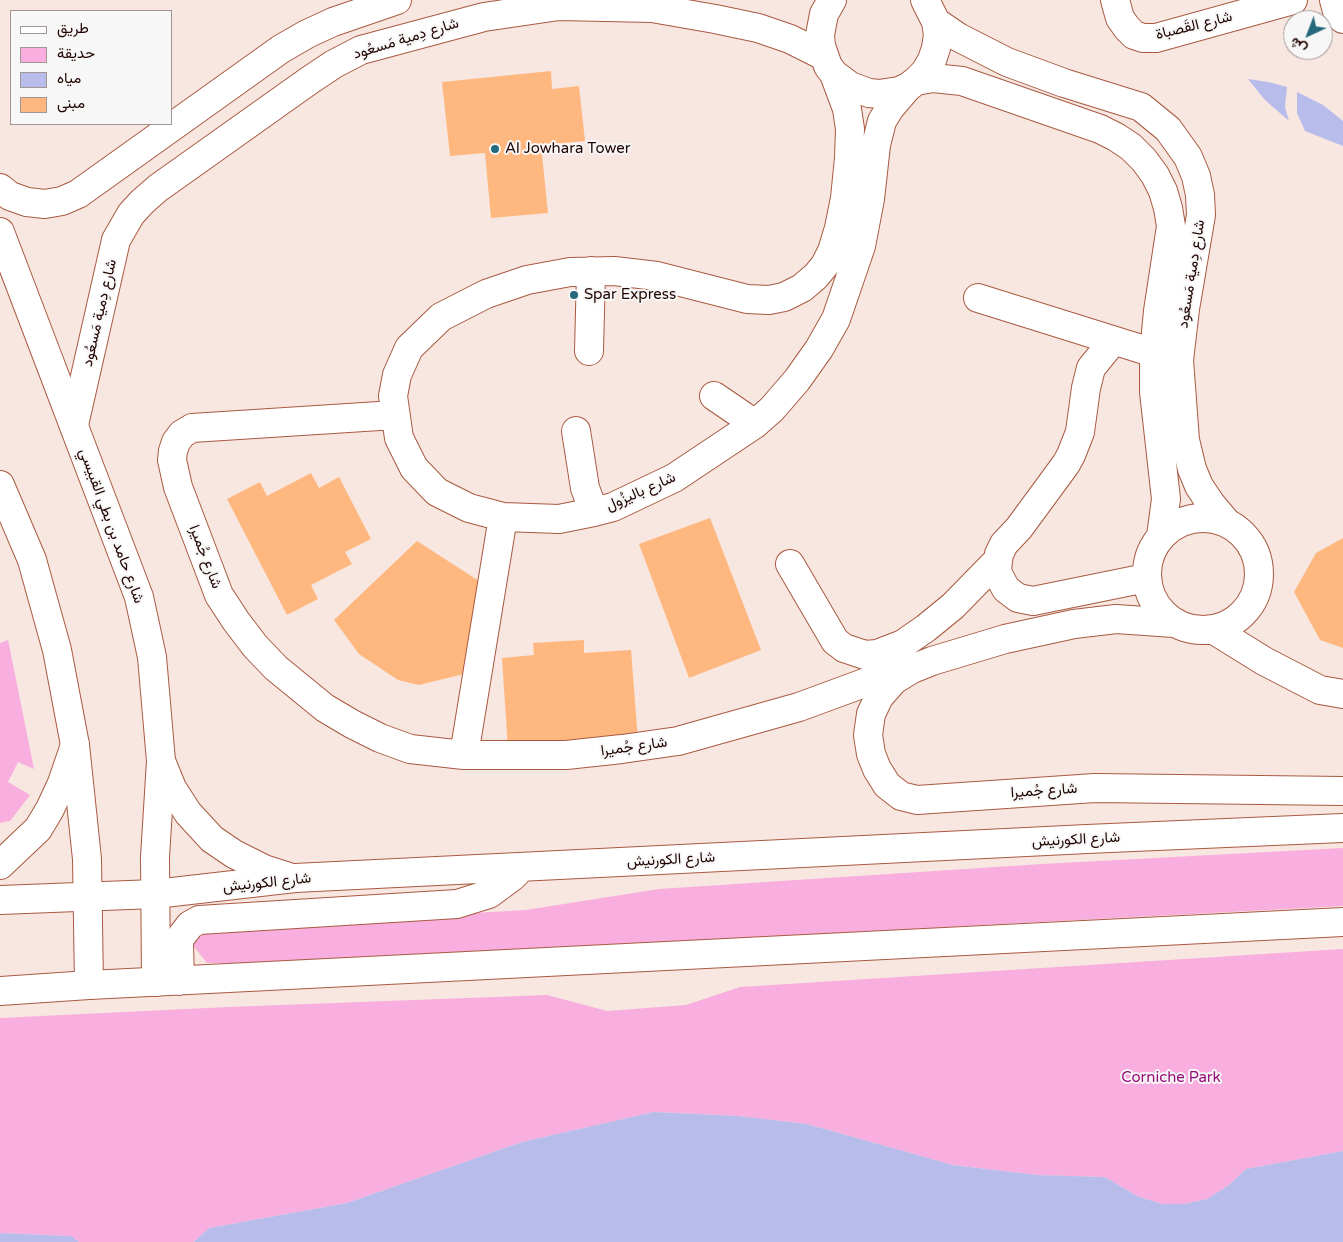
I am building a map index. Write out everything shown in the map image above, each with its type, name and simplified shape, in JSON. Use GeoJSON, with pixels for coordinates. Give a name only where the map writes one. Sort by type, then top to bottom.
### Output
{"type":"FeatureCollection","features":[{"type":"Feature","properties":{"kind":"main road"},"geometry":{"type":"LineString","coordinates":[[0,188],[10,196],[27,202],[45,204],[62,201],[78,194],[282,49],[307,34],[365,6],[397,0]]}},
{"type":"Feature","properties":{"kind":"main road","name":"شارع باليزُول"},"geometry":{"type":"LineString","coordinates":[[832,0],[821,24],[821,46],[847,109],[850,129],[845,198],[832,251],[825,265],[802,288],[784,297],[769,300],[747,299],[658,276],[614,271],[570,272],[527,280],[486,294],[441,317],[410,348],[397,375],[393,396],[399,438],[414,468],[437,492],[469,508],[504,517],[559,519],[594,512],[613,507],[674,478],[755,424],[772,409],[797,380],[820,348],[836,319],[861,246],[870,199],[876,145],[882,122],[890,108],[928,66],[936,48],[938,35],[930,11]]}},
{"type":"Feature","properties":{"kind":"main road","name":"شارع القَصباة"},"geometry":{"type":"LineString","coordinates":[[1115,0],[1120,18],[1126,28],[1134,35],[1143,38],[1156,38],[1293,0]]}},
{"type":"Feature","properties":{"kind":"main road"},"geometry":{"type":"LineString","coordinates":[[1334,0],[1338,14],[1343,19]]}},
{"type":"Feature","properties":{"kind":"main road","name":"شارع دِمية مَسعُود"},"geometry":{"type":"LineString","coordinates":[[74,425],[116,240],[131,214],[158,188],[334,64],[361,50],[484,16],[559,6],[652,8],[758,28],[790,38],[829,65],[850,86],[869,93],[889,94],[912,84],[933,78],[962,81],[1100,129],[1131,147],[1144,160],[1155,174],[1163,191],[1171,226],[1154,353],[1154,392],[1165,474],[1166,499],[1162,536]]}},
{"type":"Feature","properties":{"kind":"main road","name":"شارع دِمية مَسعُود"},"geometry":{"type":"LineString","coordinates":[[930,11],[958,37],[1007,62],[1141,108],[1168,129],[1188,157],[1198,186],[1202,215],[1185,309],[1180,360],[1184,432],[1192,469],[1200,486],[1211,504],[1227,523]]}},
{"type":"Feature","properties":{"kind":"main road"},"geometry":{"type":"LineString","coordinates":[[138,152],[139,170],[150,184],[158,188]]}},
{"type":"Feature","properties":{"kind":"main road","name":"شارع حامد بن بطي القبيسي"},"geometry":{"type":"LineString","coordinates":[[0,232],[139,598],[152,657],[161,762],[155,857],[155,894],[168,982]]}},
{"type":"Feature","properties":{"kind":"main road"},"geometry":{"type":"LineString","coordinates":[[588,351],[591,271]]}},
{"type":"Feature","properties":{"kind":"main road"},"geometry":{"type":"LineString","coordinates":[[978,298],[1154,353]]}},
{"type":"Feature","properties":{"kind":"main road"},"geometry":{"type":"LineString","coordinates":[[790,564],[835,641],[844,648],[865,655],[877,654],[903,644],[953,606],[997,561],[1004,544],[1019,528],[1066,464],[1080,432],[1086,388],[1091,368],[1112,341]]}},
{"type":"Feature","properties":{"kind":"main road"},"geometry":{"type":"LineString","coordinates":[[714,396],[755,424]]}},
{"type":"Feature","properties":{"kind":"main road","name":"شارع جُميرا"},"geometry":{"type":"LineString","coordinates":[[395,414],[192,428],[182,434],[176,442],[172,460],[178,487],[219,595],[250,640],[276,668],[325,708],[380,738],[410,749],[464,755],[566,755],[622,750],[678,740],[800,707],[875,679],[1004,639],[1074,624],[1116,620],[1174,623]]}},
{"type":"Feature","properties":{"kind":"main road"},"geometry":{"type":"LineString","coordinates":[[576,431],[585,488],[594,512]]}},
{"type":"Feature","properties":{"kind":"main road"},"geometry":{"type":"LineString","coordinates":[[0,485],[34,569],[57,650],[76,745],[86,848],[89,985]]}},
{"type":"Feature","properties":{"kind":"main road"},"geometry":{"type":"LineString","coordinates":[[464,755],[504,517]]}},
{"type":"Feature","properties":{"kind":"main road"},"geometry":{"type":"LineString","coordinates":[[1210,518],[1227,523],[1251,544],[1259,564],[1259,586],[1256,596],[1244,614],[1225,625],[1198,631],[1182,627],[1174,623],[1155,604],[1149,589],[1146,578],[1152,551],[1162,536],[1176,525],[1192,519],[1210,518]]}},
{"type":"Feature","properties":{"kind":"main road"},"geometry":{"type":"LineString","coordinates":[[997,561],[999,576],[1006,589],[1018,598],[1033,601],[1146,578]]}},
{"type":"Feature","properties":{"kind":"main road"},"geometry":{"type":"LineString","coordinates":[[1225,625],[1264,662],[1320,690],[1343,694]]}},
{"type":"Feature","properties":{"kind":"main road","name":"شارع جُميرا"},"geometry":{"type":"LineString","coordinates":[[912,669],[894,680],[878,697],[871,714],[868,735],[871,754],[877,769],[887,785],[901,796],[917,800],[1095,788],[1343,791]]}},
{"type":"Feature","properties":{"kind":"main road"},"geometry":{"type":"LineString","coordinates":[[0,865],[38,829],[62,784],[76,745]]}},
{"type":"Feature","properties":{"kind":"main road"},"geometry":{"type":"LineString","coordinates":[[161,762],[172,788],[188,812],[212,839],[234,854],[264,869],[295,878]]}},
{"type":"Feature","properties":{"kind":"main road","name":"شارع الكورنيش"},"geometry":{"type":"LineString","coordinates":[[0,900],[155,894],[295,878],[1343,828]]}},
{"type":"Feature","properties":{"kind":"main road"},"geometry":{"type":"LineString","coordinates":[[168,982],[180,938],[190,925],[199,920],[457,904],[489,894],[522,867]]}},
{"type":"Feature","properties":{"kind":"main road"},"geometry":{"type":"LineString","coordinates":[[0,991],[1343,922]]}},
{"type":"Feature","properties":{"kind":"green space"},"geometry":{"type":"Polygon","coordinates":[[[8,640],[34,769],[18,762],[8,782],[30,795],[10,821],[0,823],[0,643],[8,640]]]}},
{"type":"Feature","properties":{"kind":"green space"},"geometry":{"type":"Polygon","coordinates":[[[1343,848],[1343,906],[736,940],[259,964],[207,963],[192,944],[204,928],[526,910],[659,889],[1042,864],[1343,848]]]}},
{"type":"Feature","properties":{"kind":"green space","name":"Corniche Park"},"geometry":{"type":"Polygon","coordinates":[[[1343,949],[1343,1151],[1246,1169],[1229,1185],[1207,1199],[1184,1204],[1162,1204],[1137,1196],[1105,1177],[1037,1175],[953,1165],[807,1124],[738,1116],[654,1112],[522,1142],[347,1203],[209,1228],[194,1242],[79,1242],[71,1236],[0,1233],[0,1018],[547,995],[607,1011],[686,1005],[740,987],[1343,949]]]}},
{"type":"Feature","properties":{"kind":"water"},"geometry":{"type":"Polygon","coordinates":[[[1248,79],[1287,87],[1285,107],[1289,121],[1265,100],[1248,79]]]}},
{"type":"Feature","properties":{"kind":"water"},"geometry":{"type":"Polygon","coordinates":[[[1297,92],[1323,105],[1343,121],[1343,146],[1305,131],[1297,113],[1297,92]]]}},
{"type":"Feature","properties":{"kind":"water"},"geometry":{"type":"Polygon","coordinates":[[[654,1112],[738,1116],[807,1124],[953,1165],[1037,1175],[1105,1177],[1137,1196],[1162,1204],[1184,1204],[1207,1199],[1229,1185],[1246,1169],[1343,1151],[1343,1242],[194,1242],[209,1228],[347,1203],[522,1142],[654,1112]]]}},
{"type":"Feature","properties":{"kind":"water"},"geometry":{"type":"Polygon","coordinates":[[[0,1233],[71,1236],[79,1242],[0,1242],[0,1233]]]}},
{"type":"Feature","properties":{"kind":"building","name":"Al Jowhara Tower"},"geometry":{"type":"Polygon","coordinates":[[[551,71],[552,89],[579,86],[585,141],[541,145],[548,213],[491,218],[485,153],[450,156],[442,82],[551,71]]]}},
{"type":"Feature","properties":{"kind":"building"},"geometry":{"type":"Polygon","coordinates":[[[311,473],[319,488],[339,477],[371,539],[345,552],[352,564],[311,585],[318,599],[287,615],[227,499],[260,482],[267,496],[311,473]]]}},
{"type":"Feature","properties":{"kind":"building"},"geometry":{"type":"Polygon","coordinates":[[[710,518],[761,650],[689,678],[639,544],[710,518]]]}},
{"type":"Feature","properties":{"kind":"building"},"geometry":{"type":"Polygon","coordinates":[[[1343,538],[1343,648],[1320,640],[1294,592],[1316,553],[1343,538]]]}},
{"type":"Feature","properties":{"kind":"building"},"geometry":{"type":"Polygon","coordinates":[[[417,541],[479,581],[468,673],[419,685],[398,680],[359,654],[334,620],[417,541]]]}},
{"type":"Feature","properties":{"kind":"building"},"geometry":{"type":"Polygon","coordinates":[[[584,640],[584,653],[631,650],[638,740],[508,749],[502,658],[534,655],[533,643],[584,640]]]}},
{"type":"Feature","properties":{"kind":"place","name":"Al Jowhara Tower"},"geometry":{"type":"Point","coordinates":[495,149]}},
{"type":"Feature","properties":{"kind":"place","name":"Spar Express"},"geometry":{"type":"Point","coordinates":[574,295]}}]}
